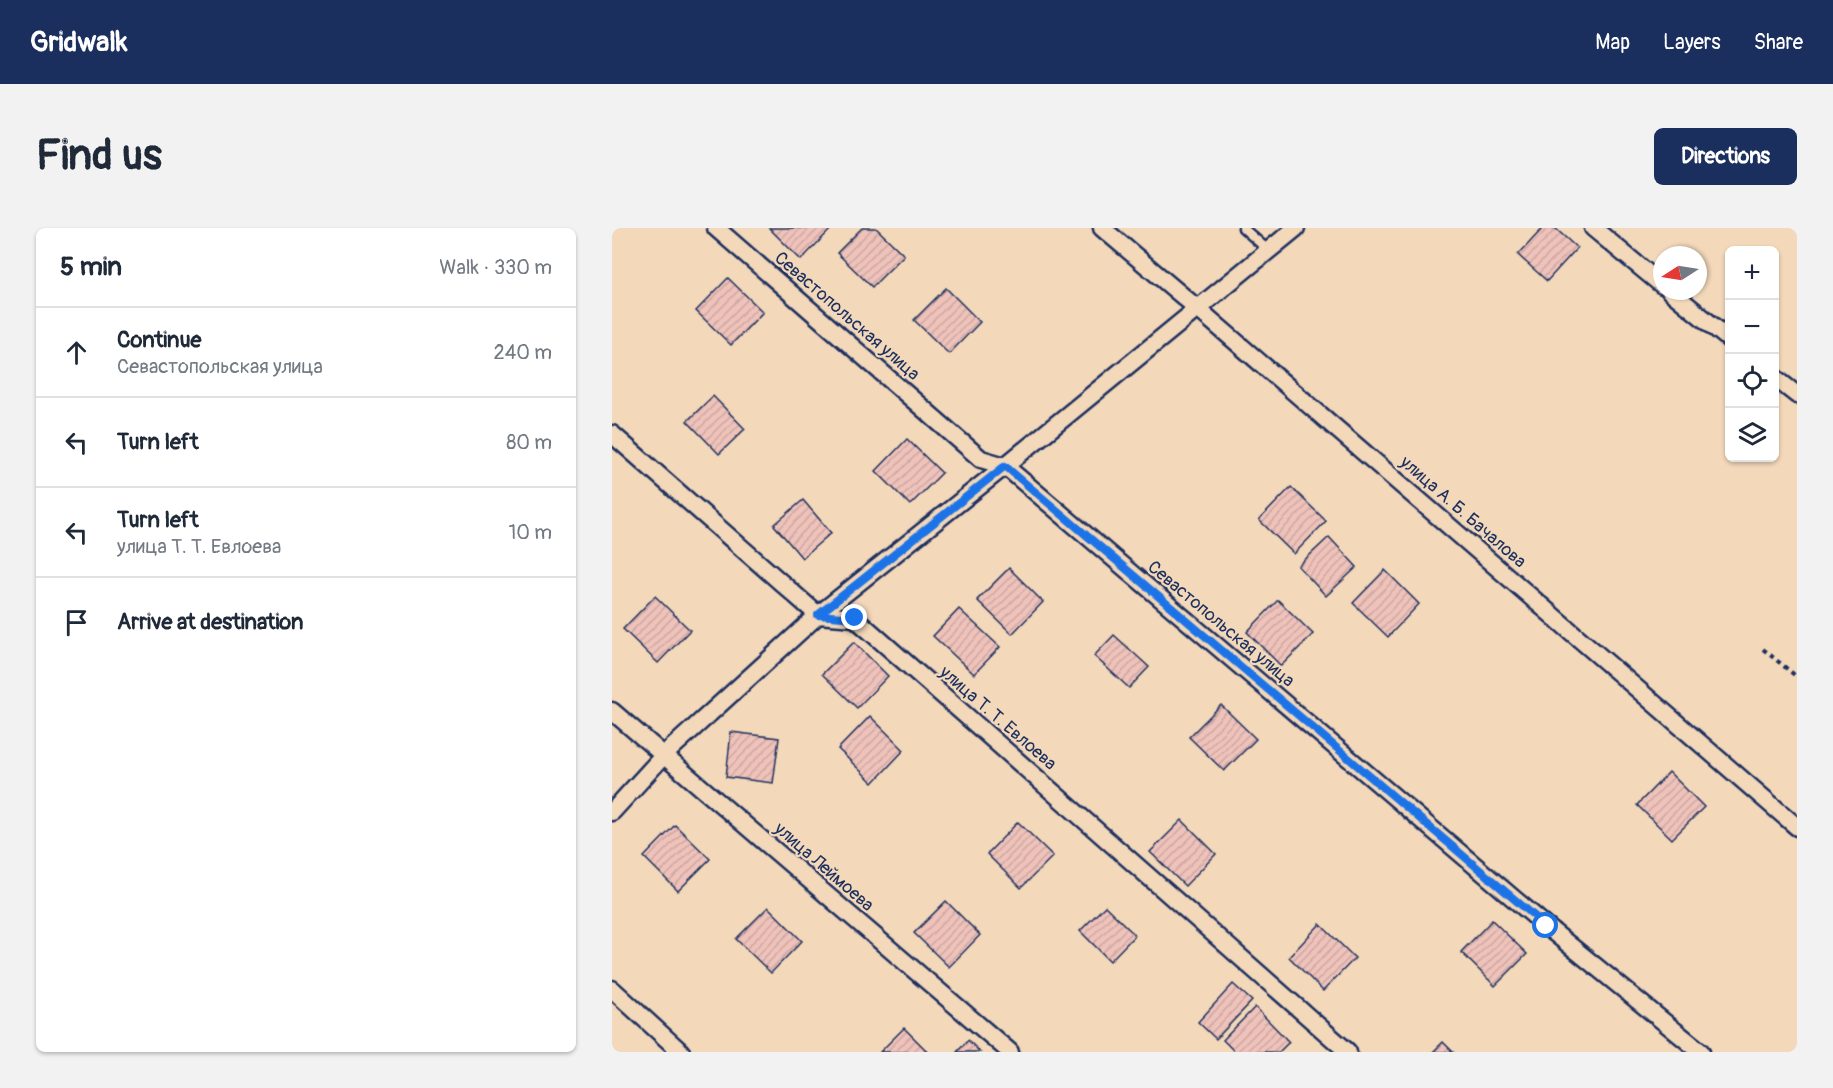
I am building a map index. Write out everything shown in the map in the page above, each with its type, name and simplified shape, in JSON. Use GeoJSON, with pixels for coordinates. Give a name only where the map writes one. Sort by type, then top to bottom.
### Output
{"type":"FeatureCollection","features":[{"type":"Feature","properties":{"kind":"street","name":"Севастопольская улица"},"geometry":{"type":"LineString","coordinates":[[716,228],[981,459],[1005,466],[1546,926],[1701,1052]]}},
{"type":"Feature","properties":{"kind":"street","name":"улица А. Б. Бачалова"},"geometry":{"type":"LineString","coordinates":[[1102,228],[1797,827]]}},
{"type":"Feature","properties":{"kind":"street"},"geometry":{"type":"LineString","coordinates":[[612,812],[663,754],[818,615],[1005,466],[1296,228]]}},
{"type":"Feature","properties":{"kind":"street"},"geometry":{"type":"LineString","coordinates":[[1593,228],[1653,278]]}},
{"type":"Feature","properties":{"kind":"street"},"geometry":{"type":"LineString","coordinates":[[1681,300],[1725,336]]}},
{"type":"Feature","properties":{"kind":"street"},"geometry":{"type":"LineString","coordinates":[[1779,381],[1797,395]]}},
{"type":"Feature","properties":{"kind":"street"},"geometry":{"type":"LineString","coordinates":[[612,434],[818,615]]}},
{"type":"Feature","properties":{"kind":"street","name":"улица Т. Т. Евлоева"},"geometry":{"type":"LineString","coordinates":[[818,615],[855,618],[1348,1052]]}},
{"type":"Feature","properties":{"kind":"street","name":"улица Леймоева"},"geometry":{"type":"LineString","coordinates":[[612,711],[1010,1052]]}},
{"type":"Feature","properties":{"kind":"street"},"geometry":{"type":"LineString","coordinates":[[612,990],[681,1052]]}},
{"type":"Feature","properties":{"kind":"lane"},"geometry":{"type":"LineString","coordinates":[[1243,228],[1269,251]]}},
{"type":"Feature","properties":{"kind":"path"},"geometry":{"type":"LineString","coordinates":[[1763,649],[1797,677]]}},
{"type":"Feature","properties":{"kind":"building"},"geometry":{"type":"Polygon","coordinates":[[[769,228],[832,228],[801,260],[769,228]]]}},
{"type":"Feature","properties":{"kind":"building"},"geometry":{"type":"Polygon","coordinates":[[[862,228],[876,228],[904,255],[872,287],[837,253],[862,228]]]}},
{"type":"Feature","properties":{"kind":"building"},"geometry":{"type":"Polygon","coordinates":[[[1543,228],[1555,228],[1577,248],[1547,281],[1518,255],[1543,228]]]}},
{"type":"Feature","properties":{"kind":"building"},"geometry":{"type":"Polygon","coordinates":[[[728,278],[763,312],[731,345],[696,311],[728,278]]]}},
{"type":"Feature","properties":{"kind":"building"},"geometry":{"type":"Polygon","coordinates":[[[946,288],[980,322],[949,354],[914,320],[946,288]]]}},
{"type":"Feature","properties":{"kind":"building"},"geometry":{"type":"Polygon","coordinates":[[[713,396],[745,429],[719,454],[687,421],[713,396]]]}},
{"type":"Feature","properties":{"kind":"building"},"geometry":{"type":"Polygon","coordinates":[[[907,439],[942,473],[910,505],[876,471],[907,439]]]}},
{"type":"Feature","properties":{"kind":"building"},"geometry":{"type":"Polygon","coordinates":[[[1291,487],[1326,521],[1294,554],[1259,520],[1291,487]]]}},
{"type":"Feature","properties":{"kind":"building"},"geometry":{"type":"Polygon","coordinates":[[[803,500],[831,533],[802,558],[774,525],[803,500]]]}},
{"type":"Feature","properties":{"kind":"building"},"geometry":{"type":"Polygon","coordinates":[[[1329,537],[1357,567],[1326,596],[1298,566],[1329,537]]]}},
{"type":"Feature","properties":{"kind":"building"},"geometry":{"type":"Polygon","coordinates":[[[1009,568],[1043,602],[1012,634],[977,600],[1009,568]]]}},
{"type":"Feature","properties":{"kind":"building"},"geometry":{"type":"Polygon","coordinates":[[[1385,570],[1419,604],[1388,637],[1353,603],[1385,570]]]}},
{"type":"Feature","properties":{"kind":"building"},"geometry":{"type":"Polygon","coordinates":[[[655,596],[690,630],[658,663],[623,629],[655,596]]]}},
{"type":"Feature","properties":{"kind":"building"},"geometry":{"type":"Polygon","coordinates":[[[1278,600],[1313,634],[1281,666],[1247,632],[1278,600]]]}},
{"type":"Feature","properties":{"kind":"building"},"geometry":{"type":"Polygon","coordinates":[[[959,609],[1000,647],[974,674],[933,636],[959,609]]]}},
{"type":"Feature","properties":{"kind":"building"},"geometry":{"type":"Polygon","coordinates":[[[1114,635],[1149,667],[1129,688],[1094,656],[1114,635]]]}},
{"type":"Feature","properties":{"kind":"building"},"geometry":{"type":"Polygon","coordinates":[[[854,642],[888,676],[857,708],[822,674],[854,642]]]}},
{"type":"Feature","properties":{"kind":"building"},"geometry":{"type":"Polygon","coordinates":[[[1221,705],[1256,739],[1224,771],[1189,737],[1221,705]]]}},
{"type":"Feature","properties":{"kind":"building"},"geometry":{"type":"Polygon","coordinates":[[[870,716],[904,750],[873,783],[838,749],[870,716]]]}},
{"type":"Feature","properties":{"kind":"building"},"geometry":{"type":"Polygon","coordinates":[[[731,732],[779,738],[773,783],[726,777],[731,732]]]}},
{"type":"Feature","properties":{"kind":"building"},"geometry":{"type":"Polygon","coordinates":[[[1669,772],[1704,807],[1672,839],[1637,805],[1669,772]]]}},
{"type":"Feature","properties":{"kind":"building"},"geometry":{"type":"Polygon","coordinates":[[[1182,820],[1216,854],[1185,886],[1150,852],[1182,820]]]}},
{"type":"Feature","properties":{"kind":"building"},"geometry":{"type":"Polygon","coordinates":[[[1018,822],[1053,856],[1021,888],[987,854],[1018,822]]]}},
{"type":"Feature","properties":{"kind":"building"},"geometry":{"type":"Polygon","coordinates":[[[675,825],[710,859],[678,891],[644,857],[675,825]]]}},
{"type":"Feature","properties":{"kind":"building"},"geometry":{"type":"Polygon","coordinates":[[[946,901],[980,935],[949,967],[914,933],[946,901]]]}},
{"type":"Feature","properties":{"kind":"building"},"geometry":{"type":"Polygon","coordinates":[[[1105,906],[1135,935],[1110,961],[1080,931],[1105,906]]]}},
{"type":"Feature","properties":{"kind":"building"},"geometry":{"type":"Polygon","coordinates":[[[768,907],[802,941],[771,973],[736,939],[768,907]]]}},
{"type":"Feature","properties":{"kind":"building"},"geometry":{"type":"Polygon","coordinates":[[[1492,920],[1527,954],[1495,986],[1461,952],[1492,920]]]}},
{"type":"Feature","properties":{"kind":"building"},"geometry":{"type":"Polygon","coordinates":[[[1320,924],[1355,958],[1323,991],[1289,957],[1320,924]]]}},
{"type":"Feature","properties":{"kind":"building"},"geometry":{"type":"Polygon","coordinates":[[[1233,984],[1252,1001],[1216,1039],[1198,1022],[1233,984]]]}},
{"type":"Feature","properties":{"kind":"building"},"geometry":{"type":"Polygon","coordinates":[[[1255,1007],[1289,1042],[1279,1052],[1235,1052],[1223,1040],[1255,1007]]]}},
{"type":"Feature","properties":{"kind":"building"},"geometry":{"type":"Polygon","coordinates":[[[904,1028],[928,1052],[880,1052],[904,1028]]]}},
{"type":"Feature","properties":{"kind":"building"},"geometry":{"type":"Polygon","coordinates":[[[968,1040],[980,1052],[957,1052],[968,1040]]]}},
{"type":"Feature","properties":{"kind":"building"},"geometry":{"type":"Polygon","coordinates":[[[1443,1042],[1453,1052],[1433,1052],[1443,1042]]]}},
{"type":"Feature","properties":{"kind":"route"},"geometry":{"type":"LineString","coordinates":[[855,618],[818,615],[1005,466],[1546,926]]}}]}
